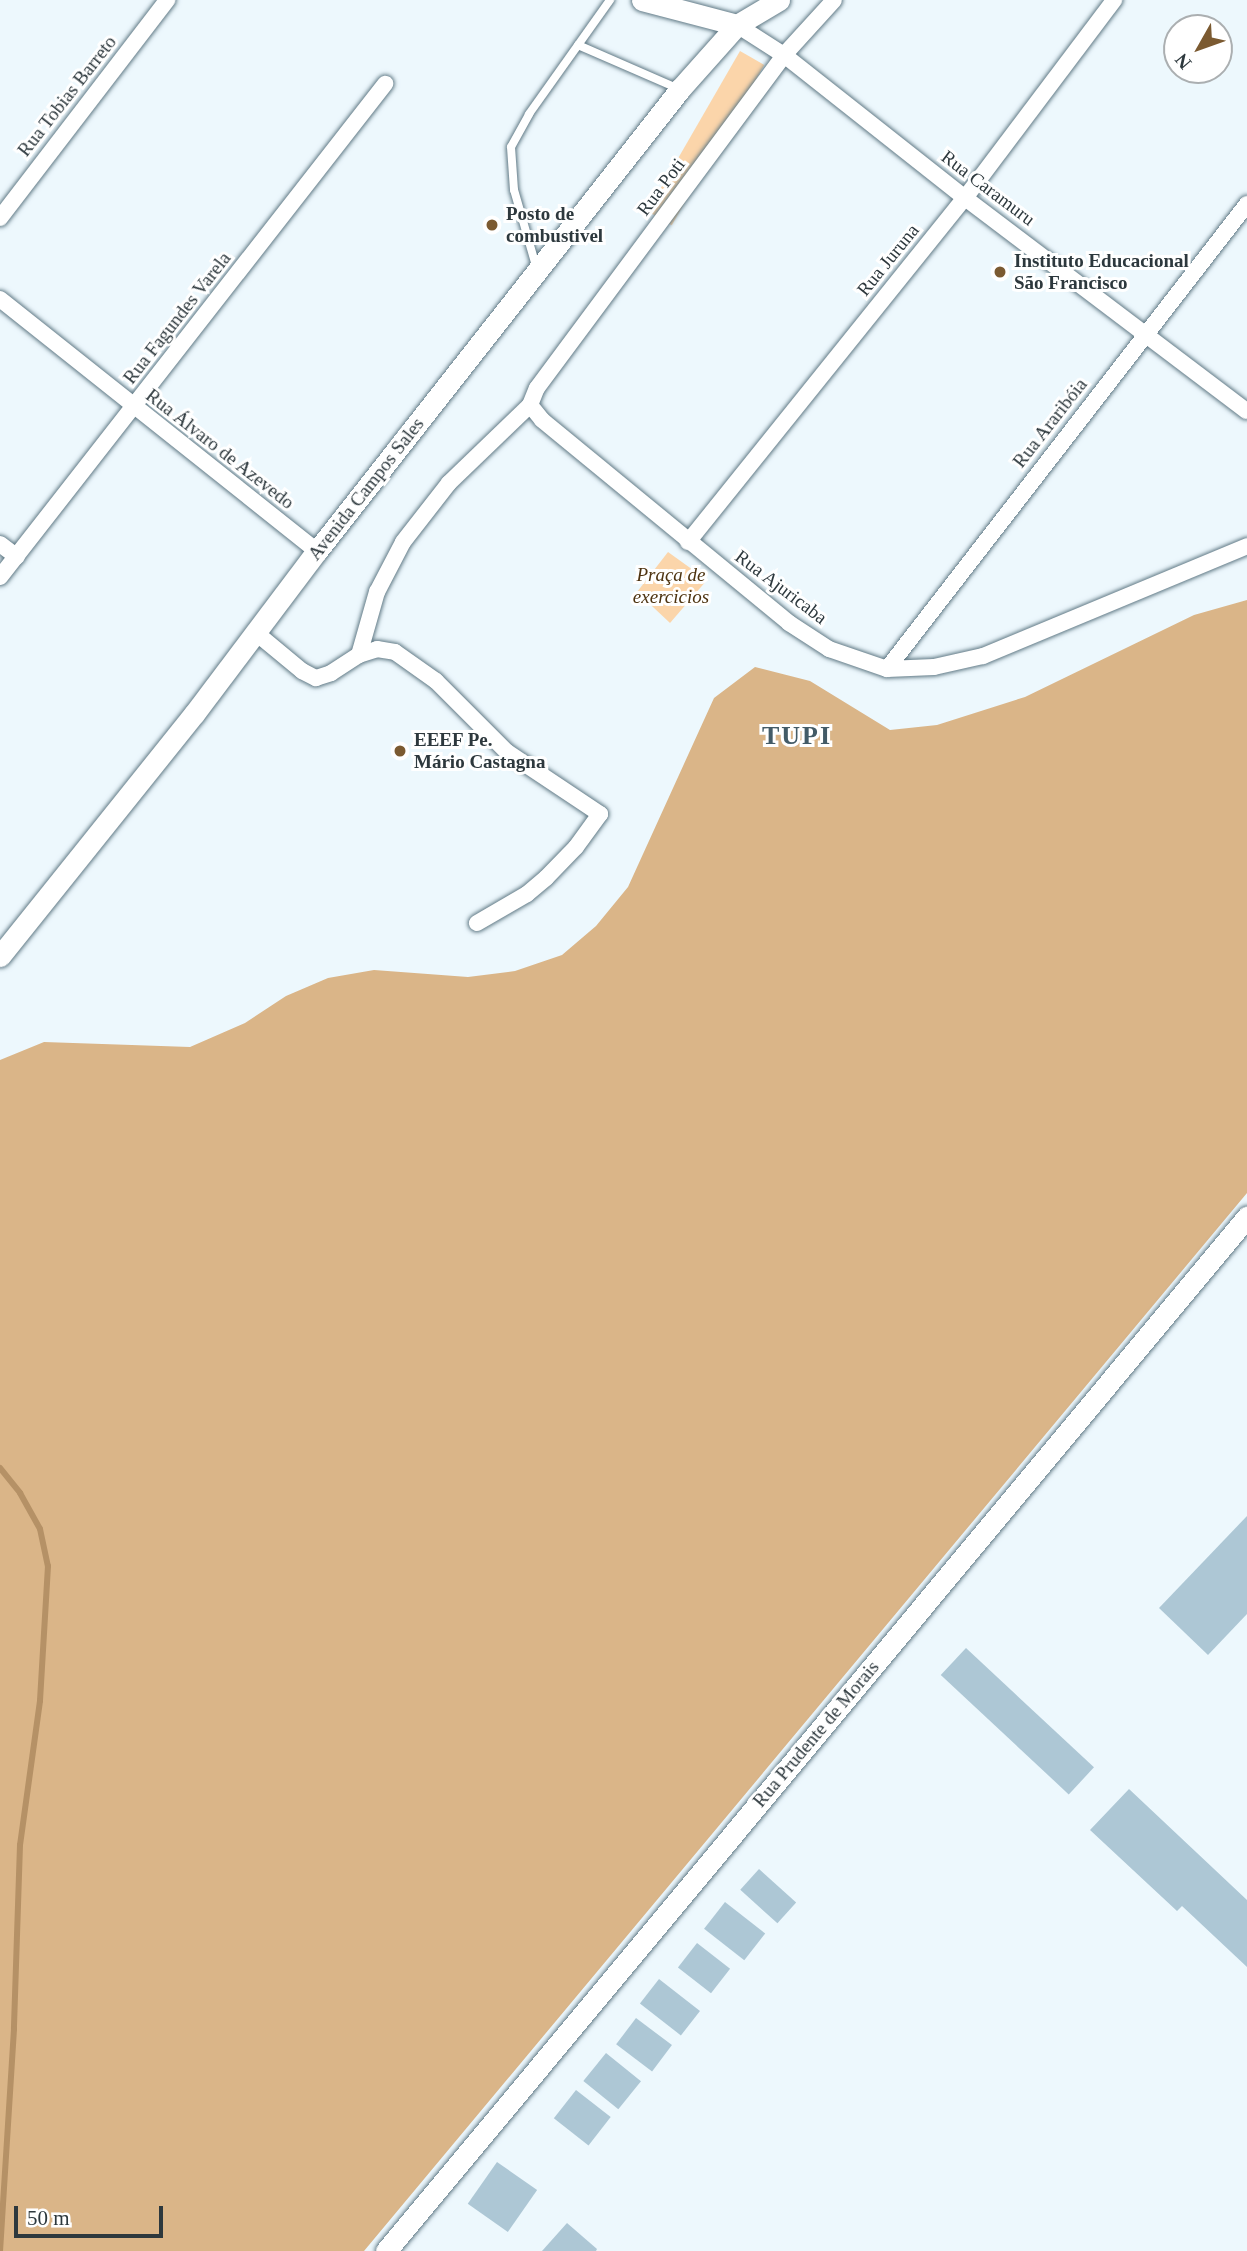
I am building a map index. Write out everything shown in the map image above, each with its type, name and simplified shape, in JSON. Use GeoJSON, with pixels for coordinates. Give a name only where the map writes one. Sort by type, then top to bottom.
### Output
{"type":"FeatureCollection","features":[{"type":"Feature","properties":{"kind":"street","name":"Rua Tobias Barreto"},"geometry":{"type":"LineString","coordinates":[[0,218],[167,0]]}},
{"type":"Feature","properties":{"kind":"street"},"geometry":{"type":"LineString","coordinates":[[642,0],[737,26]]}},
{"type":"Feature","properties":{"kind":"street","name":"Avenida Campos Sales"},"geometry":{"type":"LineString","coordinates":[[0,956],[194,714],[317,551],[680,89],[737,26],[779,0]]}},
{"type":"Feature","properties":{"kind":"street","name":"Rua Poti"},"geometry":{"type":"LineString","coordinates":[[359,655],[377,592],[403,542],[449,483],[530,405],[537,388],[784,55],[834,0]]}},
{"type":"Feature","properties":{"kind":"street","name":"Rua Juruna"},"geometry":{"type":"LineString","coordinates":[[688,542],[965,198],[1114,0]]}},
{"type":"Feature","properties":{"kind":"street","name":"Rua Caramuru"},"geometry":{"type":"LineString","coordinates":[[737,26],[784,55],[965,198],[1146,332],[1247,411]]}},
{"type":"Feature","properties":{"kind":"street","name":"Rua Fagundes Varela"},"geometry":{"type":"LineString","coordinates":[[0,578],[385,84]]}},
{"type":"Feature","properties":{"kind":"street","name":"Rua Araribóia"},"geometry":{"type":"LineString","coordinates":[[887,669],[1247,204]]}},
{"type":"Feature","properties":{"kind":"street","name":"Rua Álvaro de Azevedo"},"geometry":{"type":"LineString","coordinates":[[0,299],[317,551]]}},
{"type":"Feature","properties":{"kind":"street","name":"Rua Ajuricaba"},"geometry":{"type":"LineString","coordinates":[[530,405],[542,421],[789,623],[819,642],[862,663],[887,669],[934,667],[983,656],[1247,546]]}},
{"type":"Feature","properties":{"kind":"street"},"geometry":{"type":"LineString","coordinates":[[0,544],[17,556]]}},
{"type":"Feature","properties":{"kind":"street"},"geometry":{"type":"LineString","coordinates":[[255,632],[302,671],[316,678],[331,673],[359,655],[387,649],[406,658],[436,681],[507,752],[600,814],[576,847],[546,878],[527,894],[477,923]]}},
{"type":"Feature","properties":{"kind":"street","name":"Rua Prudente de Morais"},"geometry":{"type":"LineString","coordinates":[[386,2251],[1247,1217]]}},
{"type":"Feature","properties":{"kind":"lane"},"geometry":{"type":"LineString","coordinates":[[537,269],[514,190],[511,147],[529,114],[610,0]]}},
{"type":"Feature","properties":{"kind":"lane"},"geometry":{"type":"LineString","coordinates":[[578,45],[680,89]]}},
{"type":"Feature","properties":{"kind":"green space"},"geometry":{"type":"Polygon","coordinates":[[[740,51],[764,65],[672,225],[648,211],[740,51]]]}},
{"type":"Feature","properties":{"kind":"green space","name":"Praça de exercicios"},"geometry":{"type":"Polygon","coordinates":[[[668,552],[707,580],[670,623],[637,592],[668,552]]]}},
{"type":"Feature","properties":{"kind":"shaded area"},"geometry":{"type":"Polygon","coordinates":[[[1247,600],[1247,1193],[364,2251],[0,2251],[0,1060],[44,1042],[190,1047],[245,1023],[286,996],[328,978],[374,970],[468,977],[515,971],[562,955],[596,926],[628,887],[714,698],[755,667],[810,681],[890,730],[937,725],[1025,697],[1194,615],[1247,600]]]}},
{"type":"Feature","properties":{"kind":"building"},"geometry":{"type":"Polygon","coordinates":[[[1247,1516],[1247,1614],[1208,1655],[1159,1608],[1247,1516]]]}},
{"type":"Feature","properties":{"kind":"building"},"geometry":{"type":"Polygon","coordinates":[[[966,1648],[1094,1767],[1069,1794],[941,1675],[966,1648]]]}},
{"type":"Feature","properties":{"kind":"building"},"geometry":{"type":"Polygon","coordinates":[[[1129,1789],[1247,1900],[1247,1967],[1182,1906],[1177,1911],[1090,1830],[1129,1789]]]}},
{"type":"Feature","properties":{"kind":"building"},"geometry":{"type":"Polygon","coordinates":[[[759,1869],[796,1902],[777,1923],[740,1890],[759,1869]]]}},
{"type":"Feature","properties":{"kind":"building"},"geometry":{"type":"Polygon","coordinates":[[[725,1902],[765,1933],[744,1960],[704,1929],[725,1902]]]}},
{"type":"Feature","properties":{"kind":"building"},"geometry":{"type":"Polygon","coordinates":[[[697,1943],[730,1969],[711,1993],[678,1967],[697,1943]]]}},
{"type":"Feature","properties":{"kind":"building"},"geometry":{"type":"Polygon","coordinates":[[[659,1979],[700,2011],[681,2035],[640,2003],[659,1979]]]}},
{"type":"Feature","properties":{"kind":"building"},"geometry":{"type":"Polygon","coordinates":[[[636,2018],[672,2045],[652,2071],[616,2044],[636,2018]]]}},
{"type":"Feature","properties":{"kind":"building"},"geometry":{"type":"Polygon","coordinates":[[[606,2053],[641,2081],[618,2109],[583,2081],[606,2053]]]}},
{"type":"Feature","properties":{"kind":"building"},"geometry":{"type":"Polygon","coordinates":[[[576,2090],[611,2117],[589,2145],[554,2118],[576,2090]]]}},
{"type":"Feature","properties":{"kind":"building"},"geometry":{"type":"Polygon","coordinates":[[[497,2162],[537,2190],[508,2232],[468,2204],[497,2162]]]}},
{"type":"Feature","properties":{"kind":"building"},"geometry":{"type":"Polygon","coordinates":[[[567,2223],[597,2249],[596,2251],[542,2251],[567,2223]]]}},
{"type":"Feature","properties":{"kind":"waterway"},"geometry":{"type":"LineString","coordinates":[[0,1468],[20,1493],[40,1529],[48,1566],[40,1701],[20,1845],[14,2029],[0,2251]]}},
{"type":"Feature","properties":{"kind":"place","name":"Posto de combustivel"},"geometry":{"type":"Point","coordinates":[492,225]}},
{"type":"Feature","properties":{"kind":"place","name":"Instituto Educacional São Francisco"},"geometry":{"type":"Point","coordinates":[1000,272]}},
{"type":"Feature","properties":{"kind":"place","name":"EEEF Pe. Mário Castagna"},"geometry":{"type":"Point","coordinates":[400,751]}},
{"type":"Feature","properties":{"kind":"district","name":"TUPI"},"geometry":{"type":"Point","coordinates":[797,736]}}]}
